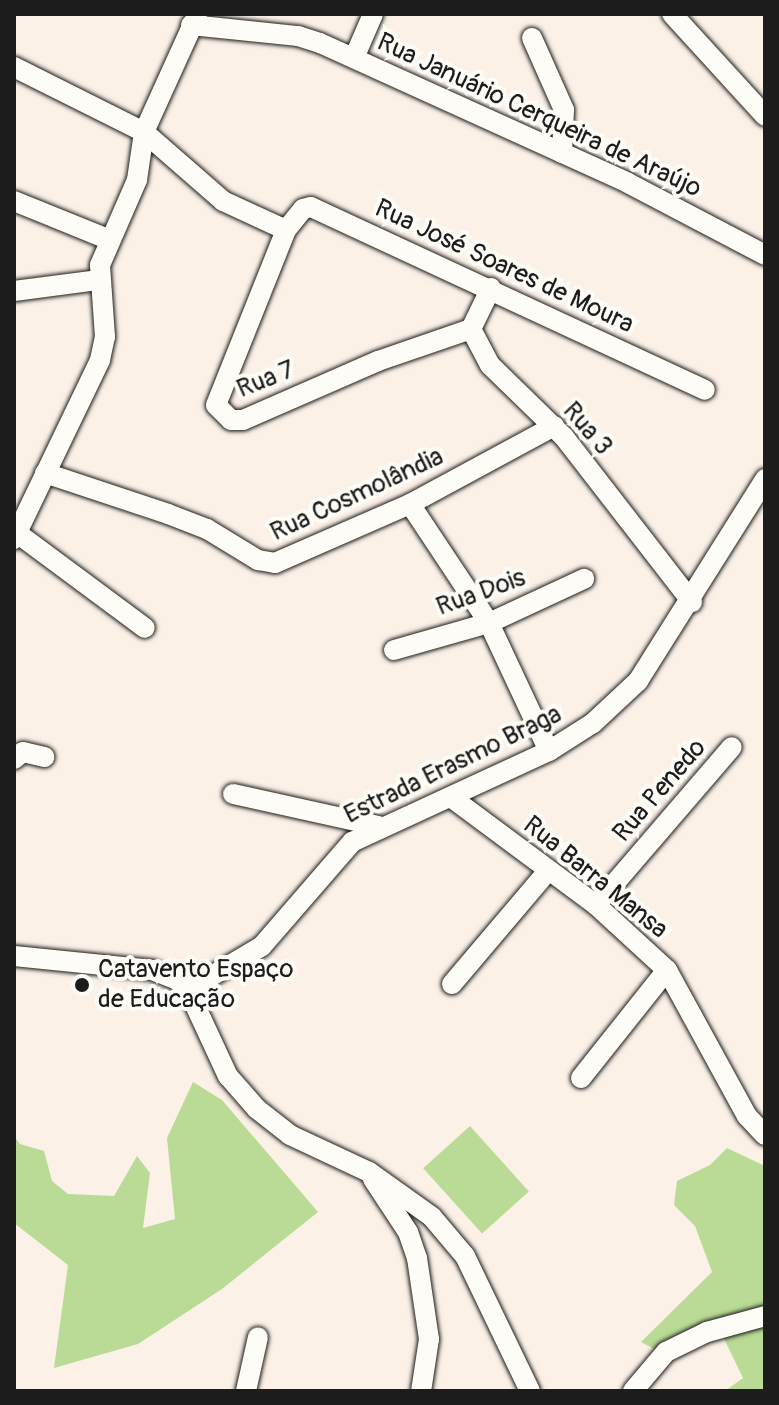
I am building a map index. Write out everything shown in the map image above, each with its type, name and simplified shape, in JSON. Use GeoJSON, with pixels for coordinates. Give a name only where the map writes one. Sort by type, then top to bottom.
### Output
{"type":"FeatureCollection","features":[{"type":"Feature","properties":{"kind":"street"},"geometry":{"type":"LineString","coordinates":[[354,58],[373,14]]}},
{"type":"Feature","properties":{"kind":"street"},"geometry":{"type":"LineString","coordinates":[[672,14],[765,116]]}},
{"type":"Feature","properties":{"kind":"street"},"geometry":{"type":"LineString","coordinates":[[145,628],[15,532],[100,360],[105,337],[99,280],[110,240],[137,180],[144,132],[194,20]]}},
{"type":"Feature","properties":{"kind":"street","name":"Rua Januário Cerqueira de Araújo"},"geometry":{"type":"LineString","coordinates":[[194,20],[298,36],[354,58],[562,153],[765,255]]}},
{"type":"Feature","properties":{"kind":"street"},"geometry":{"type":"LineString","coordinates":[[532,38],[564,110],[562,153]]}},
{"type":"Feature","properties":{"kind":"street"},"geometry":{"type":"LineString","coordinates":[[14,67],[144,132],[223,201],[286,230]]}},
{"type":"Feature","properties":{"kind":"street"},"geometry":{"type":"LineString","coordinates":[[14,201],[110,240]]}},
{"type":"Feature","properties":{"kind":"street","name":"Rua José Soares de Moura"},"geometry":{"type":"LineString","coordinates":[[286,230],[303,209],[321,210],[705,390]]}},
{"type":"Feature","properties":{"kind":"street","name":"Rua 7"},"geometry":{"type":"LineString","coordinates":[[286,230],[216,405],[231,420],[243,420],[378,361],[471,329]]}},
{"type":"Feature","properties":{"kind":"street"},"geometry":{"type":"LineString","coordinates":[[14,291],[99,280]]}},
{"type":"Feature","properties":{"kind":"street"},"geometry":{"type":"LineString","coordinates":[[471,329],[491,288]]}},
{"type":"Feature","properties":{"kind":"street","name":"Rua 3"},"geometry":{"type":"LineString","coordinates":[[471,329],[502,381],[554,426],[692,602]]}},
{"type":"Feature","properties":{"kind":"street","name":"Rua Cosmolândia"},"geometry":{"type":"LineString","coordinates":[[45,473],[181,519],[258,560],[275,563],[410,504],[554,426]]}},
{"type":"Feature","properties":{"kind":"street","name":"Estrada Erasmo Braga"},"geometry":{"type":"LineString","coordinates":[[188,990],[262,946],[332,862],[379,826],[452,798],[549,751],[593,723],[638,681],[692,602],[765,479]]}},
{"type":"Feature","properties":{"kind":"street"},"geometry":{"type":"LineString","coordinates":[[410,504],[489,623],[549,751]]}},
{"type":"Feature","properties":{"kind":"street","name":"Rua Dois"},"geometry":{"type":"LineString","coordinates":[[394,650],[489,623],[584,579]]}},
{"type":"Feature","properties":{"kind":"street","name":"Rua Penedo"},"geometry":{"type":"LineString","coordinates":[[596,905],[732,747]]}},
{"type":"Feature","properties":{"kind":"street"},"geometry":{"type":"LineString","coordinates":[[14,759],[23,752],[44,757]]}},
{"type":"Feature","properties":{"kind":"street"},"geometry":{"type":"LineString","coordinates":[[233,794],[379,826]]}},
{"type":"Feature","properties":{"kind":"street","name":"Rua Barra Mansa"},"geometry":{"type":"LineString","coordinates":[[452,798],[596,905],[667,970],[747,1116],[765,1135]]}},
{"type":"Feature","properties":{"kind":"street"},"geometry":{"type":"LineString","coordinates":[[452,984],[548,871]]}},
{"type":"Feature","properties":{"kind":"street"},"geometry":{"type":"LineString","coordinates":[[14,956],[152,970],[176,979],[188,990],[228,1076],[257,1109],[290,1135],[369,1172],[432,1217],[465,1256],[530,1391]]}},
{"type":"Feature","properties":{"kind":"street"},"geometry":{"type":"LineString","coordinates":[[581,1078],[667,970]]}},
{"type":"Feature","properties":{"kind":"street"},"geometry":{"type":"LineString","coordinates":[[369,1172],[408,1232],[417,1258],[429,1339],[421,1391]]}},
{"type":"Feature","properties":{"kind":"street"},"geometry":{"type":"LineString","coordinates":[[633,1391],[666,1352],[685,1341],[765,1316]]}},
{"type":"Feature","properties":{"kind":"street"},"geometry":{"type":"LineString","coordinates":[[246,1391],[258,1337]]}},
{"type":"Feature","properties":{"kind":"green space"},"geometry":{"type":"Polygon","coordinates":[[[193,1082],[222,1100],[318,1212],[222,1289],[138,1344],[54,1368],[68,1265],[14,1223],[14,1136],[20,1144],[44,1151],[52,1181],[68,1194],[114,1196],[137,1156],[150,1173],[143,1228],[175,1219],[167,1138],[193,1082]]]}},
{"type":"Feature","properties":{"kind":"green space"},"geometry":{"type":"Polygon","coordinates":[[[470,1126],[529,1191],[482,1234],[423,1168],[470,1126]]]}},
{"type":"Feature","properties":{"kind":"green space"},"geometry":{"type":"Polygon","coordinates":[[[727,1148],[765,1166],[765,1391],[725,1391],[743,1378],[714,1318],[658,1351],[641,1342],[712,1272],[695,1226],[674,1205],[677,1181],[710,1165],[727,1148]]]}},
{"type":"Feature","properties":{"kind":"place","name":"Catavento Espaço de Educação"},"geometry":{"type":"Point","coordinates":[82,985]}}]}
